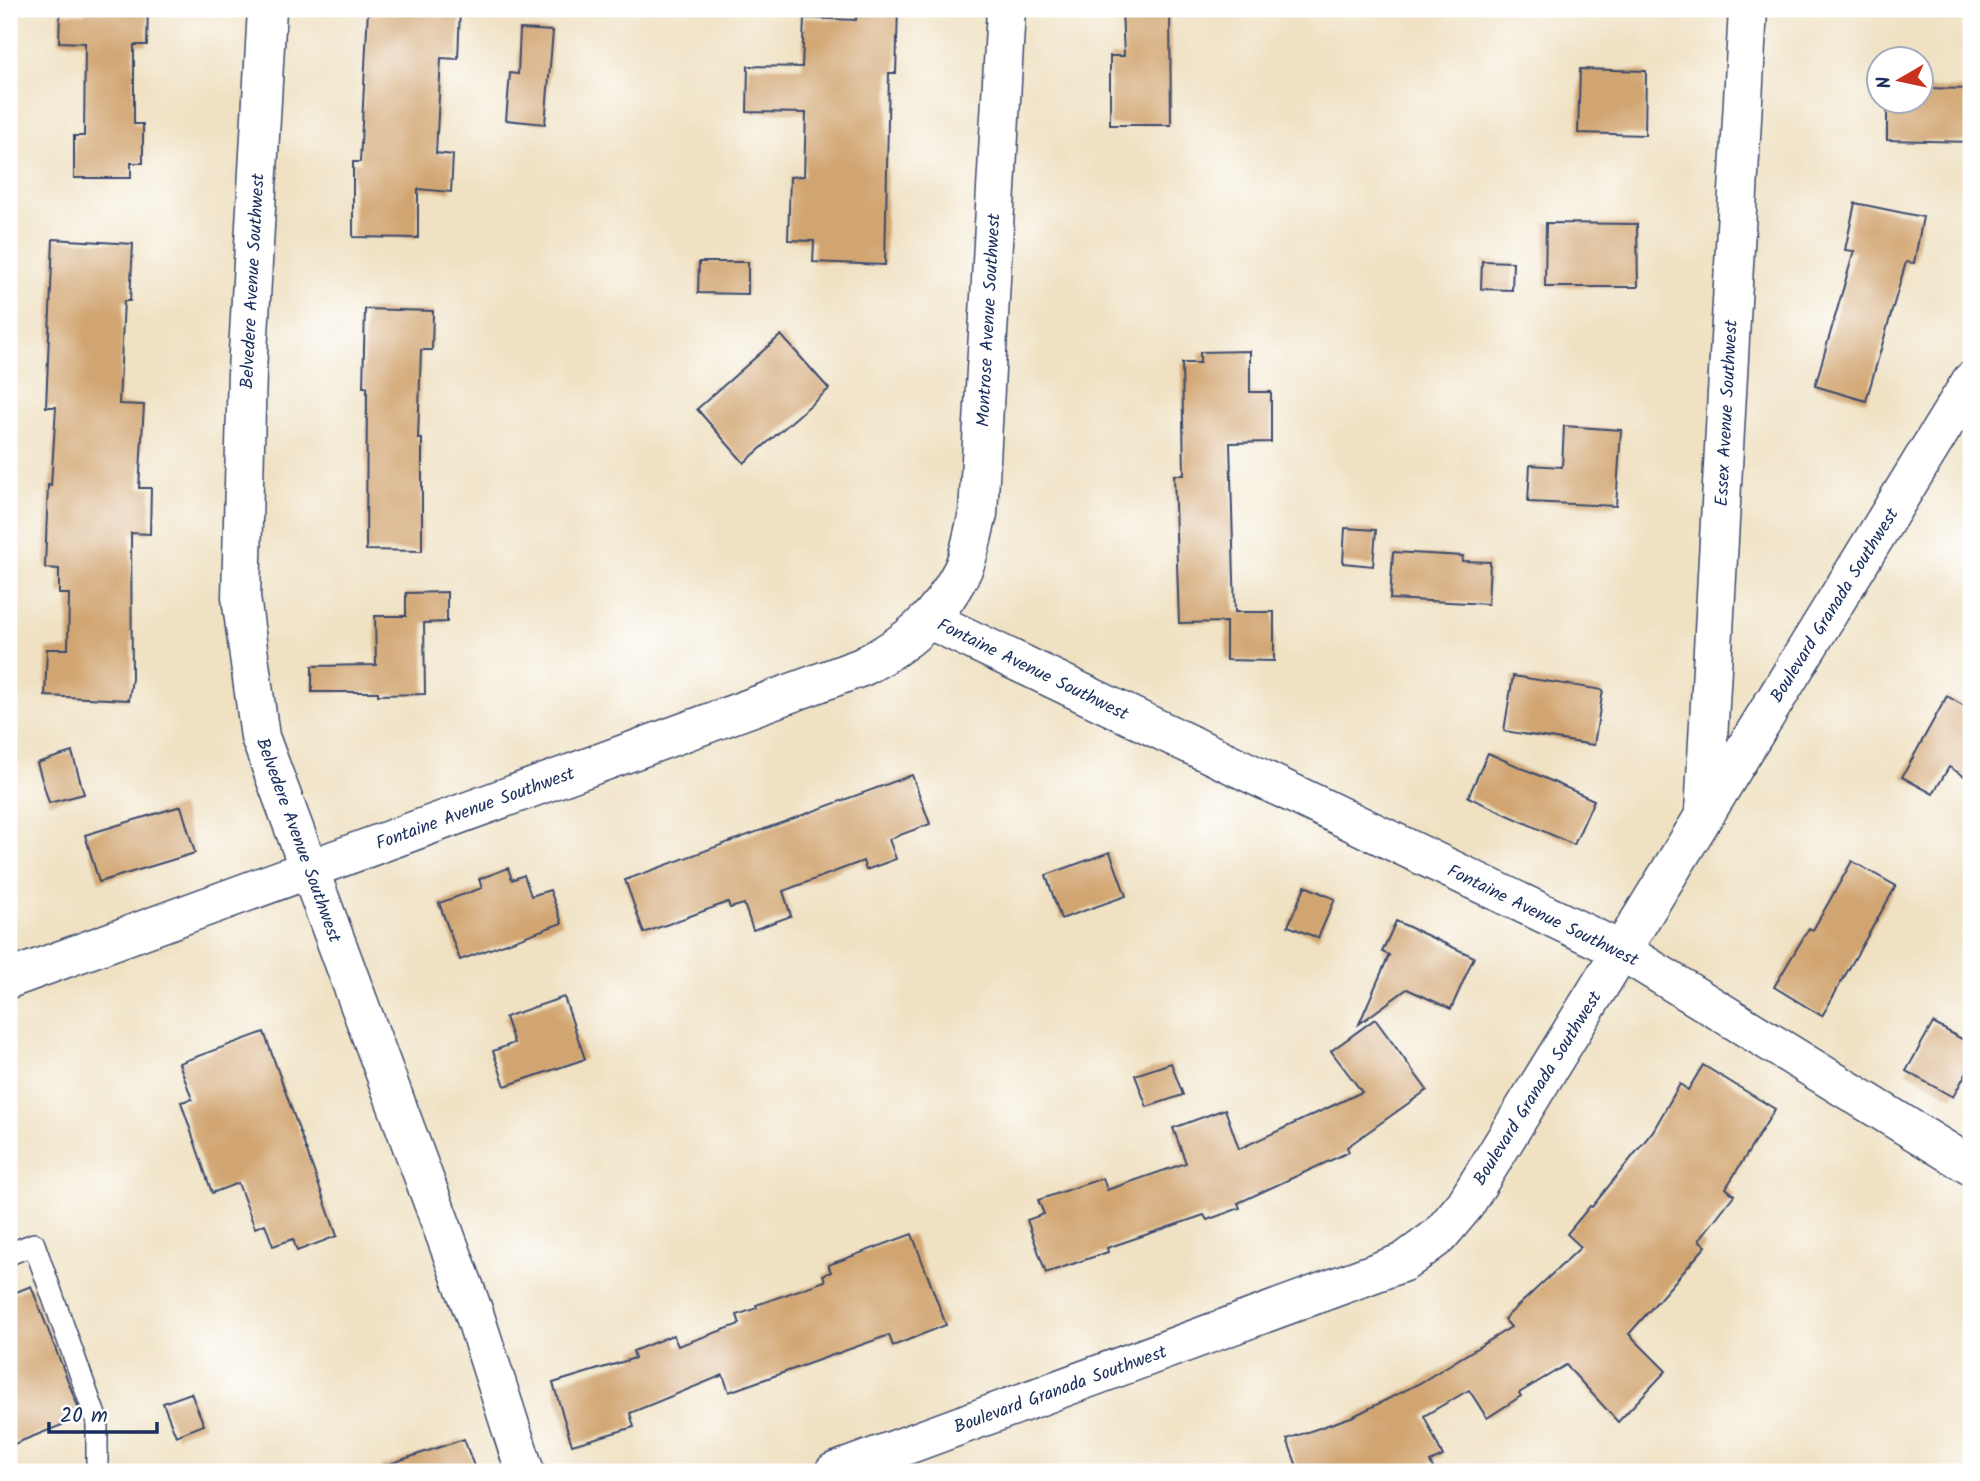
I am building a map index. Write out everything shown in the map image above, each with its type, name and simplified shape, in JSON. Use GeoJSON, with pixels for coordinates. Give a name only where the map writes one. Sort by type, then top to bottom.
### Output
{"type":"FeatureCollection","features":[{"type":"Feature","properties":{"kind":"street","name":"Belvedere Avenue Southwest"},"geometry":{"type":"LineString","coordinates":[[267,9],[247,371],[242,597],[260,737],[474,1313],[525,1472]]}},
{"type":"Feature","properties":{"kind":"street","name":"Montrose Avenue Southwest"},"geometry":{"type":"LineString","coordinates":[[930,620],[963,570],[978,514],[1006,9]]}},
{"type":"Feature","properties":{"kind":"street","name":"Essex Avenue Southwest"},"geometry":{"type":"LineString","coordinates":[[1703,818],[1748,9]]}},
{"type":"Feature","properties":{"kind":"street","name":"Boulevard Granada Southwest"},"geometry":{"type":"LineString","coordinates":[[834,1472],[1404,1262],[1439,1236],[1465,1205],[1971,381]]}},
{"type":"Feature","properties":{"kind":"street","name":"Fontaine Avenue Southwest"},"geometry":{"type":"LineString","coordinates":[[9,979],[862,667],[897,649],[930,620],[1622,951],[1971,1166]]}},
{"type":"Feature","properties":{"kind":"lane"},"geometry":{"type":"LineString","coordinates":[[9,1254],[34,1244],[97,1421],[97,1472]]}},
{"type":"Feature","properties":{"kind":"building"},"geometry":{"type":"Polygon","coordinates":[[[85,9],[148,9],[147,45],[134,45],[134,124],[143,124],[143,163],[131,163],[131,178],[74,178],[74,136],[84,136],[85,43],[59,42],[60,13],[85,14],[85,9]]]}},
{"type":"Feature","properties":{"kind":"building"},"geometry":{"type":"Polygon","coordinates":[[[368,9],[460,9],[458,59],[441,58],[436,153],[453,155],[451,192],[418,189],[418,238],[353,237],[353,162],[360,162],[368,9]]]}},
{"type":"Feature","properties":{"kind":"building"},"geometry":{"type":"Polygon","coordinates":[[[857,9],[898,9],[896,73],[889,73],[885,265],[813,262],[814,241],[788,240],[790,177],[804,176],[806,113],[747,112],[748,66],[802,67],[804,18],[856,20],[857,9]]]}},
{"type":"Feature","properties":{"kind":"building"},"geometry":{"type":"Polygon","coordinates":[[[1122,9],[1170,9],[1171,125],[1110,125],[1110,56],[1124,56],[1122,9]]]}},
{"type":"Feature","properties":{"kind":"building"},"geometry":{"type":"Polygon","coordinates":[[[520,29],[553,31],[545,124],[506,120],[510,73],[518,74],[520,29]]]}},
{"type":"Feature","properties":{"kind":"building"},"geometry":{"type":"Polygon","coordinates":[[[1580,69],[1646,71],[1645,135],[1578,133],[1580,69]]]}},
{"type":"Feature","properties":{"kind":"building"},"geometry":{"type":"Polygon","coordinates":[[[1934,88],[1971,89],[1971,142],[1887,140],[1887,116],[1934,116],[1934,88]]]}},
{"type":"Feature","properties":{"kind":"building"},"geometry":{"type":"Polygon","coordinates":[[[1855,203],[1923,217],[1914,263],[1906,262],[1866,401],[1815,386],[1854,251],[1845,250],[1855,203]]]}},
{"type":"Feature","properties":{"kind":"building"},"geometry":{"type":"Polygon","coordinates":[[[1546,223],[1637,224],[1638,287],[1545,287],[1546,223]]]}},
{"type":"Feature","properties":{"kind":"building"},"geometry":{"type":"Polygon","coordinates":[[[53,239],[133,244],[130,301],[124,301],[119,404],[144,405],[139,488],[151,488],[150,534],[131,533],[132,678],[129,700],[45,696],[47,649],[68,649],[69,594],[59,594],[59,569],[45,568],[48,485],[51,486],[56,407],[46,407],[53,239]]]}},
{"type":"Feature","properties":{"kind":"building"},"geometry":{"type":"Polygon","coordinates":[[[1482,261],[1513,262],[1512,290],[1481,289],[1482,261]]]}},
{"type":"Feature","properties":{"kind":"building"},"geometry":{"type":"Polygon","coordinates":[[[699,262],[748,262],[748,294],[698,293],[699,262]]]}},
{"type":"Feature","properties":{"kind":"building"},"geometry":{"type":"Polygon","coordinates":[[[365,309],[433,311],[432,350],[421,350],[418,439],[422,439],[422,551],[366,550],[367,387],[363,387],[365,309]]]}},
{"type":"Feature","properties":{"kind":"building"},"geometry":{"type":"Polygon","coordinates":[[[781,335],[829,389],[744,463],[697,409],[781,335]]]}},
{"type":"Feature","properties":{"kind":"building"},"geometry":{"type":"Polygon","coordinates":[[[1250,351],[1250,392],[1271,392],[1271,442],[1230,443],[1235,612],[1274,612],[1274,661],[1226,660],[1226,622],[1179,623],[1174,475],[1184,475],[1182,363],[1200,363],[1200,352],[1250,351]]]}},
{"type":"Feature","properties":{"kind":"building"},"geometry":{"type":"Polygon","coordinates":[[[1564,426],[1621,430],[1616,506],[1528,502],[1530,465],[1562,467],[1564,426]]]}},
{"type":"Feature","properties":{"kind":"building"},"geometry":{"type":"Polygon","coordinates":[[[1345,528],[1376,530],[1373,566],[1343,563],[1345,528]]]}},
{"type":"Feature","properties":{"kind":"building"},"geometry":{"type":"Polygon","coordinates":[[[1393,552],[1463,556],[1462,561],[1490,562],[1488,604],[1390,599],[1393,552]]]}},
{"type":"Feature","properties":{"kind":"building"},"geometry":{"type":"Polygon","coordinates":[[[447,592],[447,622],[424,623],[425,694],[312,692],[312,666],[376,665],[375,616],[406,616],[406,593],[447,592]]]}},
{"type":"Feature","properties":{"kind":"building"},"geometry":{"type":"Polygon","coordinates":[[[1513,676],[1603,690],[1594,745],[1504,731],[1513,676]]]}},
{"type":"Feature","properties":{"kind":"building"},"geometry":{"type":"Polygon","coordinates":[[[1947,696],[1971,710],[1971,780],[1949,767],[1933,794],[1902,777],[1947,696]]]}},
{"type":"Feature","properties":{"kind":"building"},"geometry":{"type":"Polygon","coordinates":[[[72,752],[84,794],[49,803],[37,763],[72,752]]]}},
{"type":"Feature","properties":{"kind":"building"},"geometry":{"type":"Polygon","coordinates":[[[1488,753],[1594,800],[1574,845],[1468,797],[1488,753]]]}},
{"type":"Feature","properties":{"kind":"building"},"geometry":{"type":"Polygon","coordinates":[[[912,775],[930,824],[889,839],[896,859],[866,870],[863,861],[783,891],[791,916],[753,930],[744,904],[730,908],[728,902],[644,933],[625,880],[912,775]]]}},
{"type":"Feature","properties":{"kind":"building"},"geometry":{"type":"Polygon","coordinates":[[[181,806],[195,853],[99,882],[85,835],[181,806]]]}},
{"type":"Feature","properties":{"kind":"building"},"geometry":{"type":"Polygon","coordinates":[[[1110,852],[1126,896],[1061,919],[1046,875],[1110,852]]]}},
{"type":"Feature","properties":{"kind":"building"},"geometry":{"type":"Polygon","coordinates":[[[1852,861],[1896,886],[1822,1016],[1774,987],[1809,928],[1813,930],[1852,861]]]}},
{"type":"Feature","properties":{"kind":"building"},"geometry":{"type":"Polygon","coordinates":[[[508,868],[512,880],[524,875],[531,896],[550,890],[562,923],[460,960],[439,903],[482,888],[479,879],[508,868]]]}},
{"type":"Feature","properties":{"kind":"building"},"geometry":{"type":"Polygon","coordinates":[[[1305,886],[1335,899],[1318,938],[1288,926],[1305,886]]]}},
{"type":"Feature","properties":{"kind":"building"},"geometry":{"type":"Polygon","coordinates":[[[1396,921],[1474,957],[1451,1009],[1407,989],[1359,1024],[1389,955],[1382,952],[1396,921]]]}},
{"type":"Feature","properties":{"kind":"building"},"geometry":{"type":"Polygon","coordinates":[[[564,997],[585,1059],[505,1086],[493,1051],[514,1043],[505,1017],[564,997]]]}},
{"type":"Feature","properties":{"kind":"building"},"geometry":{"type":"Polygon","coordinates":[[[1375,1019],[1427,1090],[1347,1147],[1349,1152],[1238,1203],[1240,1208],[1207,1220],[1204,1215],[1107,1248],[1108,1252],[1046,1273],[1027,1220],[1044,1214],[1038,1200],[1103,1178],[1107,1190],[1186,1163],[1173,1128],[1225,1109],[1239,1149],[1362,1092],[1331,1051],[1375,1019]]]}},
{"type":"Feature","properties":{"kind":"building"},"geometry":{"type":"Polygon","coordinates":[[[1933,1023],[1971,1044],[1971,1064],[1953,1097],[1906,1071],[1933,1023]]]}},
{"type":"Feature","properties":{"kind":"building"},"geometry":{"type":"Polygon","coordinates":[[[264,1032],[337,1236],[297,1251],[293,1239],[273,1246],[265,1224],[255,1228],[238,1183],[212,1193],[181,1102],[192,1099],[179,1063],[264,1032]]]}},
{"type":"Feature","properties":{"kind":"building"},"geometry":{"type":"Polygon","coordinates":[[[1171,1063],[1183,1095],[1147,1107],[1135,1075],[1171,1063]]]}},
{"type":"Feature","properties":{"kind":"building"},"geometry":{"type":"Polygon","coordinates":[[[1703,1065],[1775,1109],[1726,1188],[1734,1195],[1699,1240],[1706,1246],[1629,1334],[1666,1371],[1618,1422],[1566,1365],[1519,1393],[1521,1396],[1487,1418],[1469,1390],[1424,1416],[1443,1456],[1430,1462],[1435,1472],[1299,1472],[1287,1439],[1354,1416],[1420,1383],[1511,1327],[1504,1319],[1581,1247],[1567,1234],[1653,1131],[1680,1084],[1688,1090],[1703,1065]]]}},
{"type":"Feature","properties":{"kind":"building"},"geometry":{"type":"Polygon","coordinates":[[[912,1234],[946,1325],[893,1346],[889,1335],[729,1392],[723,1375],[630,1413],[634,1427],[572,1445],[553,1383],[635,1358],[633,1351],[673,1335],[678,1346],[740,1324],[737,1315],[757,1308],[756,1305],[825,1281],[823,1275],[831,1272],[828,1265],[912,1234]]]}},
{"type":"Feature","properties":{"kind":"building"},"geometry":{"type":"Polygon","coordinates":[[[31,1286],[82,1417],[9,1446],[9,1295],[31,1286]]]}},
{"type":"Feature","properties":{"kind":"building"},"geometry":{"type":"Polygon","coordinates":[[[191,1393],[204,1425],[176,1436],[163,1403],[191,1393]]]}},
{"type":"Feature","properties":{"kind":"building"},"geometry":{"type":"Polygon","coordinates":[[[464,1439],[476,1472],[381,1472],[380,1467],[464,1439]]]}}]}
